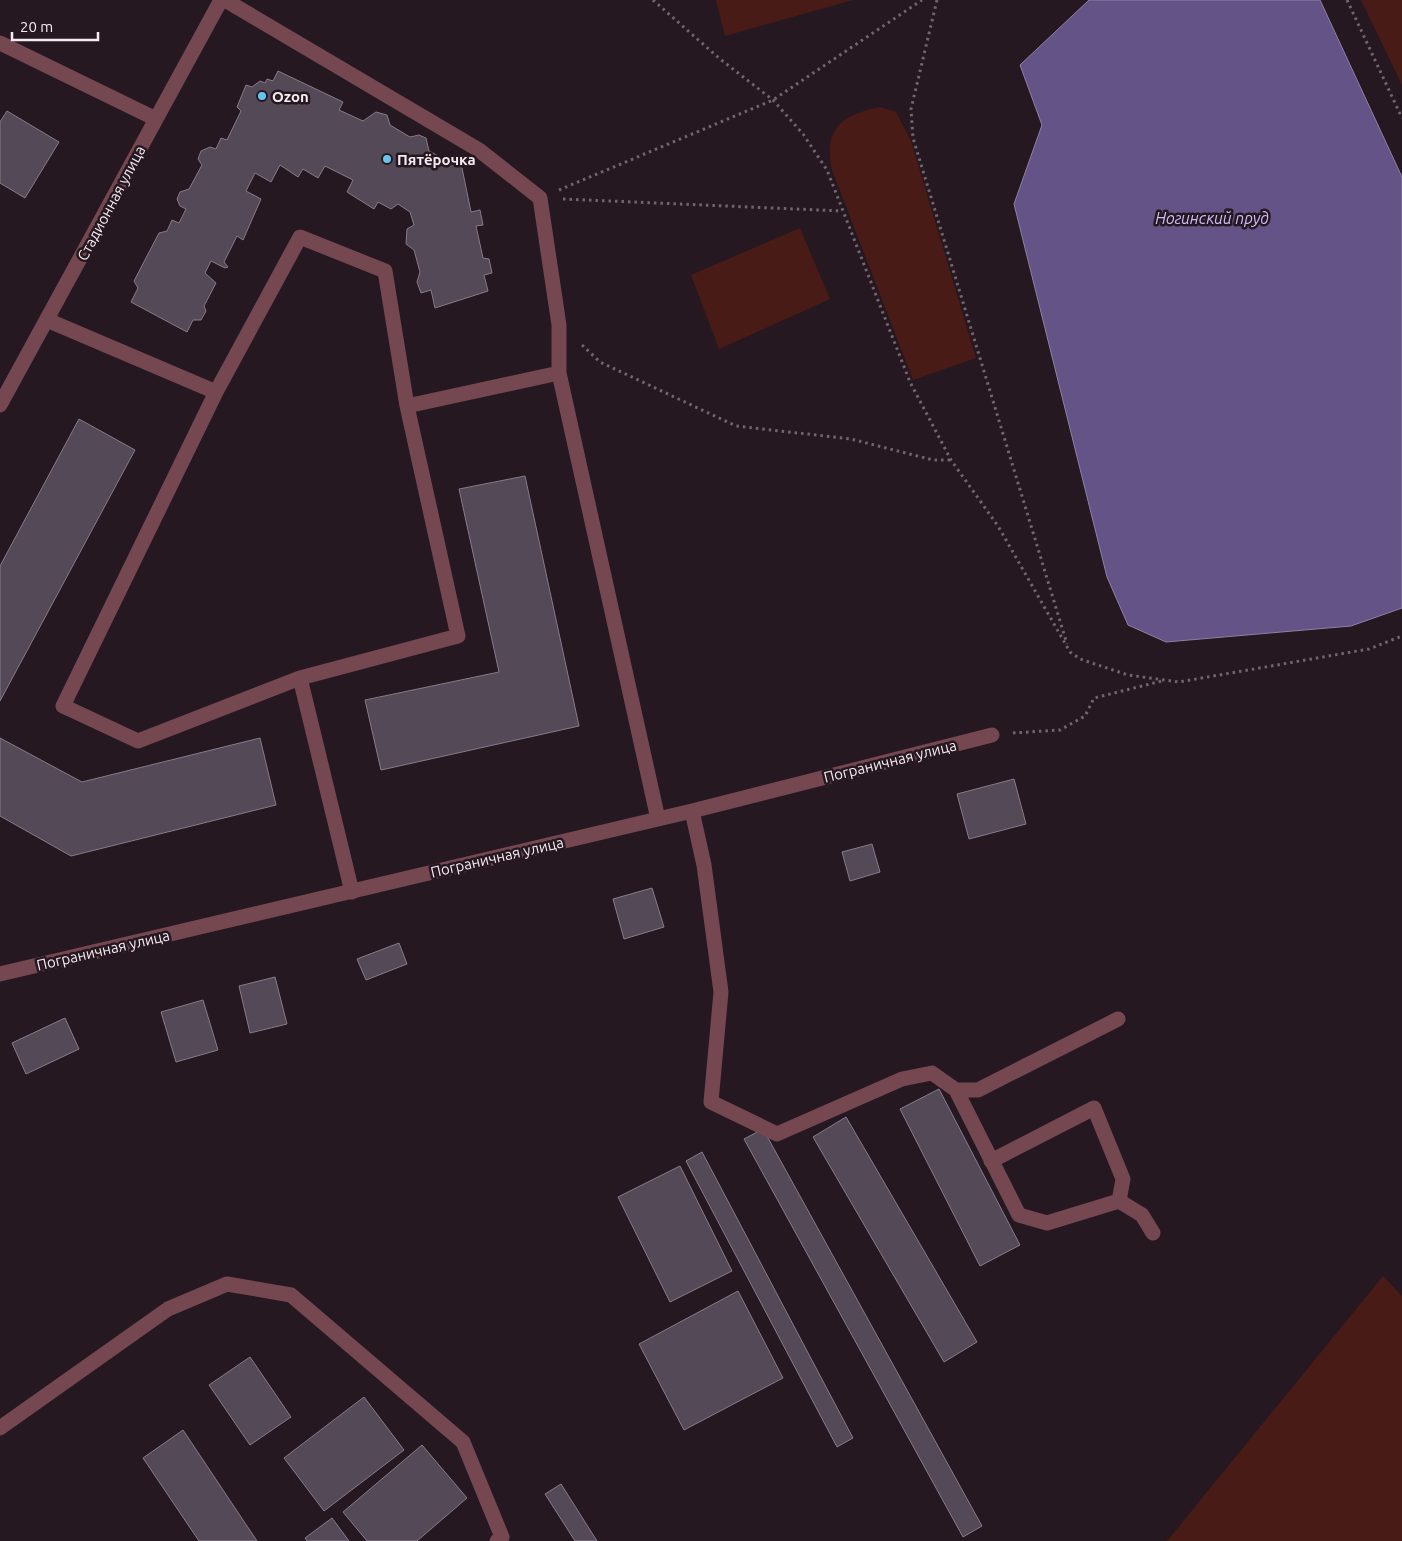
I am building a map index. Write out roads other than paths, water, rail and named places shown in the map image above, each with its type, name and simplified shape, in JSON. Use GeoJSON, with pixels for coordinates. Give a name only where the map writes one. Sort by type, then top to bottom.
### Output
{"type":"FeatureCollection","features":[{"type":"Feature","properties":{"kind":"street","name":"Стадионная улица"},"geometry":{"type":"LineString","coordinates":[[0,405],[221,0]]}},
{"type":"Feature","properties":{"kind":"street"},"geometry":{"type":"LineString","coordinates":[[225,0],[479,150],[540,198],[559,325],[559,373],[658,819]]}},
{"type":"Feature","properties":{"kind":"street"},"geometry":{"type":"LineString","coordinates":[[0,43],[156,118]]}},
{"type":"Feature","properties":{"kind":"street"},"geometry":{"type":"LineString","coordinates":[[300,237],[385,271],[408,406],[458,636],[300,678],[138,741],[63,706],[216,392],[300,237]]}},
{"type":"Feature","properties":{"kind":"street"},"geometry":{"type":"LineString","coordinates":[[48,320],[216,392]]}},
{"type":"Feature","properties":{"kind":"street"},"geometry":{"type":"LineString","coordinates":[[408,406],[559,373]]}},
{"type":"Feature","properties":{"kind":"street"},"geometry":{"type":"LineString","coordinates":[[300,678],[352,892]]}},
{"type":"Feature","properties":{"kind":"street","name":"Пограничная улица"},"geometry":{"type":"LineString","coordinates":[[0,974],[692,811],[992,735]]}},
{"type":"Feature","properties":{"kind":"street"},"geometry":{"type":"LineString","coordinates":[[692,811],[706,874],[721,992],[711,1102],[777,1134],[902,1079],[932,1073],[956,1090],[1019,1215],[1047,1223],[1119,1201],[1142,1214],[1153,1233]]}},
{"type":"Feature","properties":{"kind":"street"},"geometry":{"type":"LineString","coordinates":[[956,1090],[978,1090],[1118,1019]]}},
{"type":"Feature","properties":{"kind":"street"},"geometry":{"type":"LineString","coordinates":[[991,1161],[1094,1108],[1123,1179],[1119,1201]]}},
{"type":"Feature","properties":{"kind":"street"},"geometry":{"type":"LineString","coordinates":[[0,1428],[168,1309],[227,1284],[291,1295],[463,1442],[502,1536],[497,1541]]}},
{"type":"Feature","properties":{"kind":"water","name":"Ногинский пруд"},"geometry":{"type":"Polygon","coordinates":[[[1089,0],[1320,0],[1402,177],[1402,608],[1351,626],[1166,642],[1128,625],[1107,577],[1014,204],[1042,125],[1020,65],[1089,0]]]}},
{"type":"Feature","properties":{"kind":"place","name":"Ozon"},"geometry":{"type":"Point","coordinates":[262,96]}},
{"type":"Feature","properties":{"kind":"place","name":"Пятёрочка"},"geometry":{"type":"Point","coordinates":[387,159]}}]}
